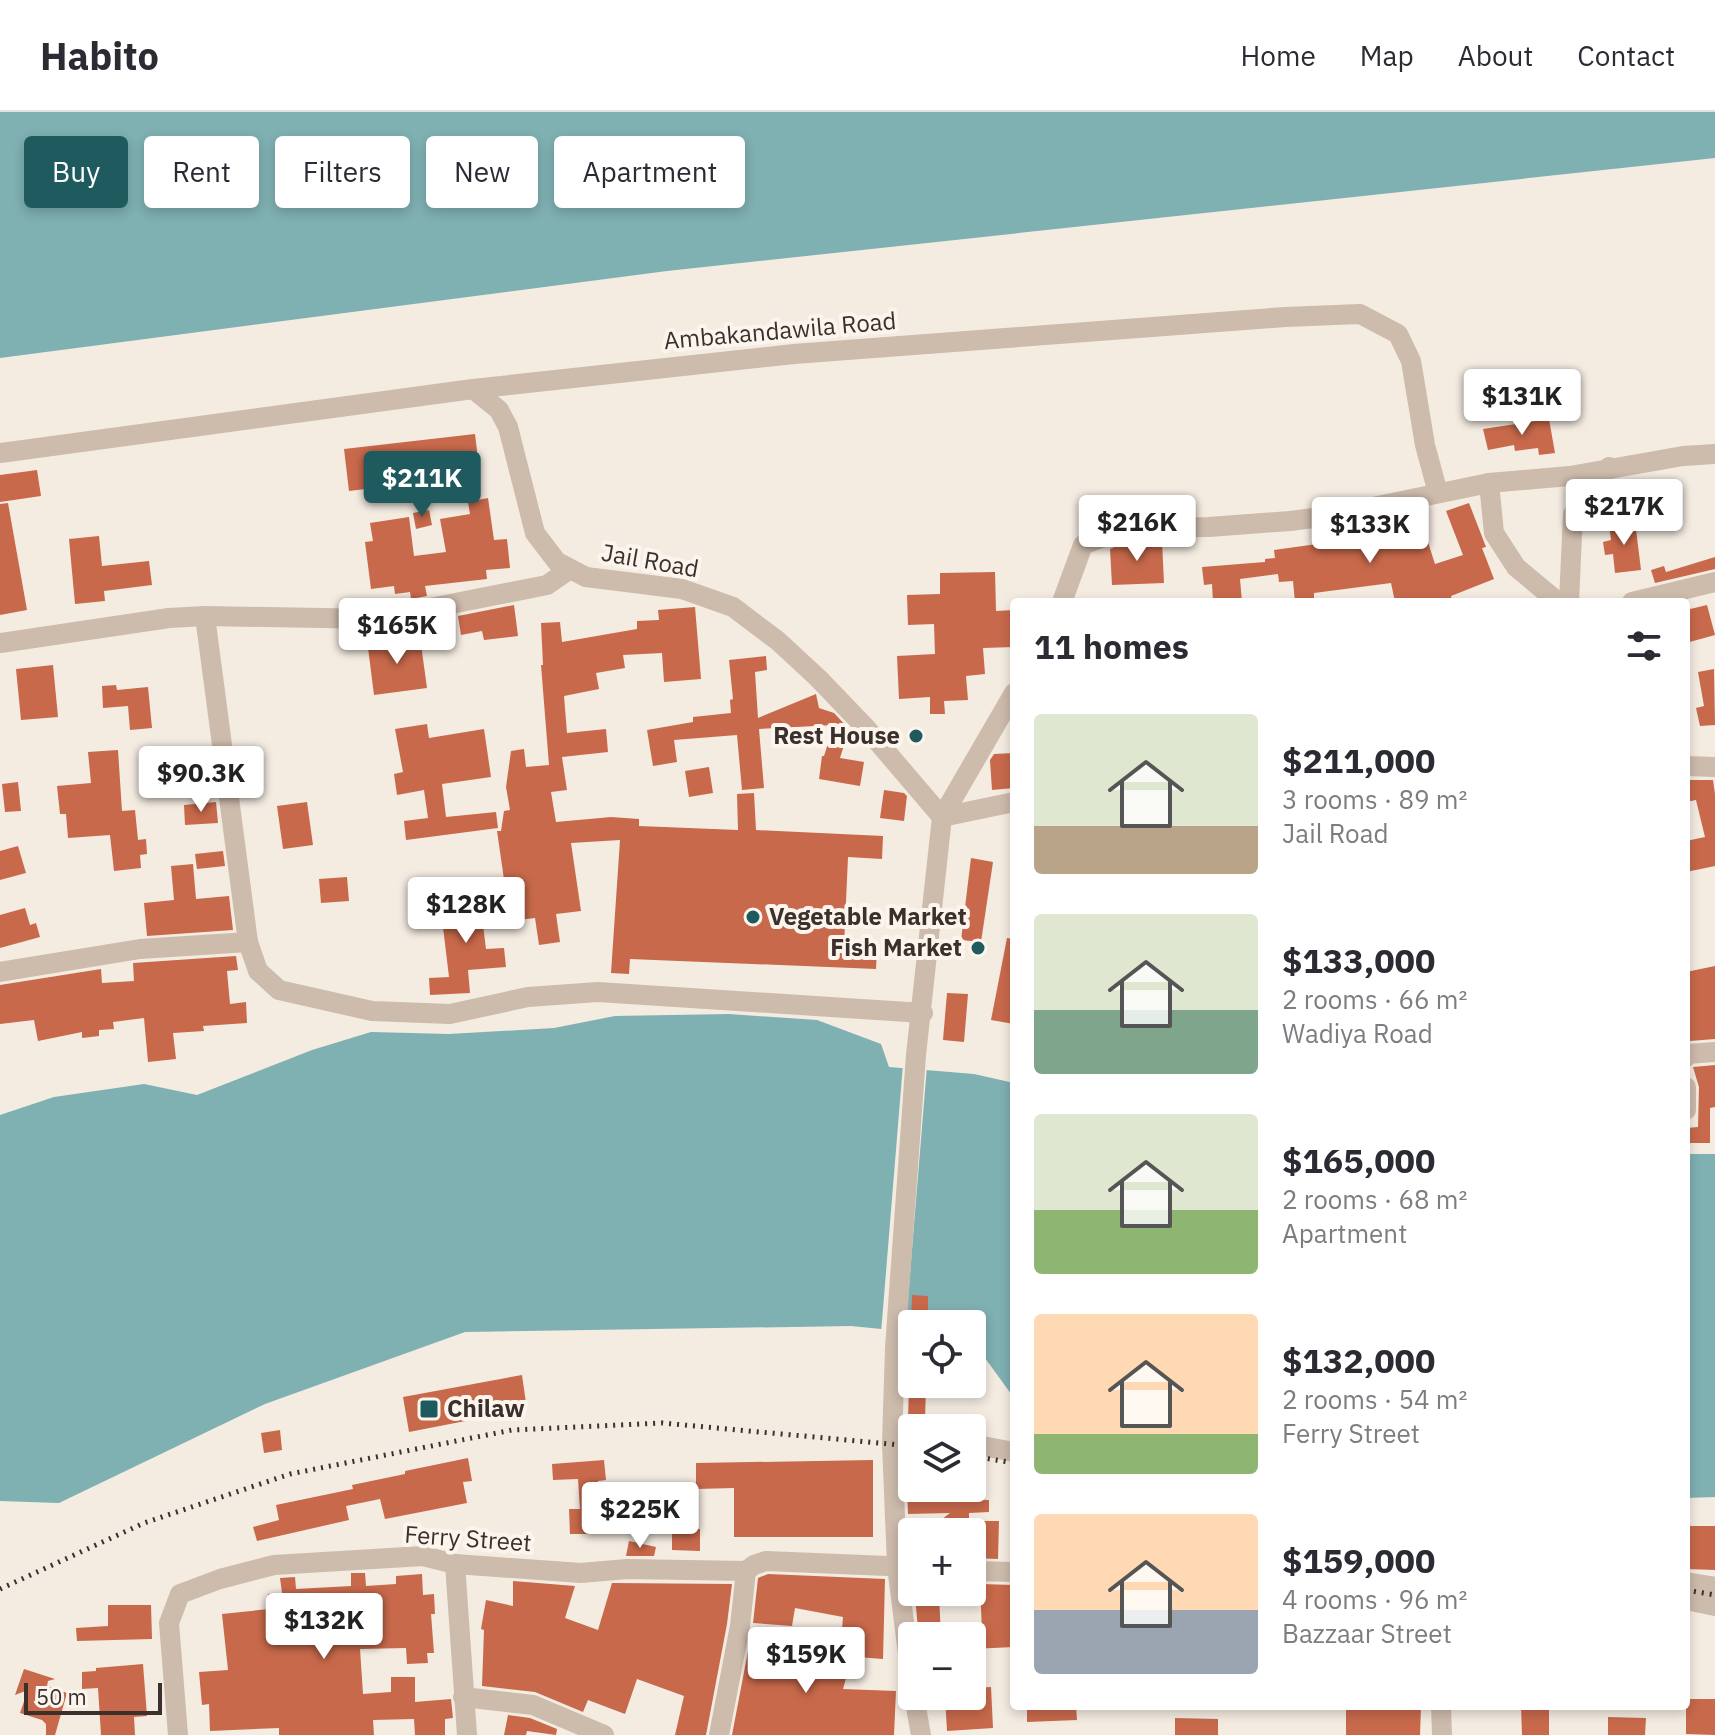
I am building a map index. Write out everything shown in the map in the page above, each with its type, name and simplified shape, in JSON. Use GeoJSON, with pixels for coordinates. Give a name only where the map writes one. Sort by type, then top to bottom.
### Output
{"type":"FeatureCollection","features":[{"type":"Feature","properties":{"kind":"street","name":"Ambakandawila Road"},"geometry":{"type":"LineString","coordinates":[[0,453],[473,389],[794,354],[1360,314],[1398,334],[1411,361],[1425,445],[1438,493]]}},
{"type":"Feature","properties":{"kind":"street","name":"Jail Road"},"geometry":{"type":"LineString","coordinates":[[473,389],[499,410],[508,427],[535,533],[557,562],[586,577],[682,589],[733,607],[767,632],[818,678],[866,728],[942,817]]}},
{"type":"Feature","properties":{"kind":"street"},"geometry":{"type":"LineString","coordinates":[[1063,598],[1083,545],[1127,528],[1209,527],[1290,521],[1489,483],[1570,476],[1609,467],[1715,454]]}},
{"type":"Feature","properties":{"kind":"street"},"geometry":{"type":"LineString","coordinates":[[1569,598],[1573,514],[1609,467]]}},
{"type":"Feature","properties":{"kind":"street"},"geometry":{"type":"LineString","coordinates":[[1489,483],[1494,533],[1516,567],[1553,598]]}},
{"type":"Feature","properties":{"kind":"street"},"geometry":{"type":"LineString","coordinates":[[0,643],[169,618],[375,619],[547,585],[570,569]]}},
{"type":"Feature","properties":{"kind":"street"},"geometry":{"type":"LineString","coordinates":[[1649,598],[1715,582]]}},
{"type":"Feature","properties":{"kind":"street"},"geometry":{"type":"LineString","coordinates":[[205,616],[248,942],[258,971],[279,990],[372,1011],[450,1014],[528,997],[598,992],[923,1013]]}},
{"type":"Feature","properties":{"kind":"street"},"geometry":{"type":"LineString","coordinates":[[901,1414],[895,1348],[916,1055],[942,817],[1010,700]]}},
{"type":"Feature","properties":{"kind":"street"},"geometry":{"type":"LineString","coordinates":[[1690,766],[1715,767]]}},
{"type":"Feature","properties":{"kind":"street"},"geometry":{"type":"LineString","coordinates":[[942,817],[1010,803]]}},
{"type":"Feature","properties":{"kind":"street"},"geometry":{"type":"LineString","coordinates":[[0,972],[140,949],[248,942]]}},
{"type":"Feature","properties":{"kind":"street"},"geometry":{"type":"LineString","coordinates":[[1690,1054],[1715,1052]]}},
{"type":"Feature","properties":{"kind":"street"},"geometry":{"type":"LineString","coordinates":[[986,1447],[1010,1451]]}},
{"type":"Feature","properties":{"kind":"street","name":"Ferry Street"},"geometry":{"type":"LineString","coordinates":[[178,1735],[169,1623],[180,1594],[233,1575],[274,1565],[423,1556],[455,1564],[581,1573],[627,1569],[746,1571],[766,1561],[898,1567]]}},
{"type":"Feature","properties":{"kind":"street"},"geometry":{"type":"LineString","coordinates":[[455,1564],[467,1735]]}},
{"type":"Feature","properties":{"kind":"street"},"geometry":{"type":"LineString","coordinates":[[719,1735],[740,1626],[746,1571]]}},
{"type":"Feature","properties":{"kind":"street"},"geometry":{"type":"LineString","coordinates":[[986,1571],[1010,1572]]}},
{"type":"Feature","properties":{"kind":"street"},"geometry":{"type":"LineString","coordinates":[[1690,1583],[1715,1587]]}},
{"type":"Feature","properties":{"kind":"street"},"geometry":{"type":"LineString","coordinates":[[1690,1601],[1715,1606]]}},
{"type":"Feature","properties":{"kind":"street"},"geometry":{"type":"LineString","coordinates":[[463,1697],[533,1705],[604,1735]]}},
{"type":"Feature","properties":{"kind":"street"},"geometry":{"type":"LineString","coordinates":[[917,1710],[921,1735]]}},
{"type":"Feature","properties":{"kind":"street"},"geometry":{"type":"LineString","coordinates":[[1441,1710],[1442,1735]]}},
{"type":"Feature","properties":{"kind":"water"},"geometry":{"type":"Polygon","coordinates":[[[0,112],[1715,112],[1715,158],[667,271],[0,358],[0,112]]]}},
{"type":"Feature","properties":{"kind":"water"},"geometry":{"type":"Polygon","coordinates":[[[729,1014],[817,1020],[881,1044],[889,1067],[974,1074],[1010,1082],[1010,1392],[986,1359],[986,1310],[898,1310],[898,1331],[851,1326],[465,1332],[265,1404],[59,1503],[0,1501],[0,1115],[54,1097],[144,1084],[197,1095],[312,1050],[371,1032],[449,1034],[554,1028],[615,1016],[729,1014]]]}},
{"type":"Feature","properties":{"kind":"water"},"geometry":{"type":"Polygon","coordinates":[[[1690,1154],[1715,1154],[1715,1497],[1690,1498],[1690,1154]]]}},
{"type":"Feature","properties":{"kind":"pier"},"geometry":{"type":"Polygon","coordinates":[[[903,1064],[927,1066],[907,1310],[898,1310],[898,1334],[881,1333],[903,1064]]]}},
{"type":"Feature","properties":{"kind":"building"},"geometry":{"type":"Polygon","coordinates":[[[1549,419],[1555,453],[1539,455],[1538,448],[1515,451],[1514,445],[1488,450],[1483,429],[1549,419]]]}},
{"type":"Feature","properties":{"kind":"building"},"geometry":{"type":"Polygon","coordinates":[[[475,434],[480,475],[349,491],[344,449],[475,434]]]}},
{"type":"Feature","properties":{"kind":"building"},"geometry":{"type":"Polygon","coordinates":[[[37,470],[41,496],[0,502],[0,475],[37,470]]]}},
{"type":"Feature","properties":{"kind":"building"},"geometry":{"type":"Polygon","coordinates":[[[488,498],[494,540],[507,539],[510,568],[486,570],[487,579],[425,586],[427,596],[411,599],[410,592],[395,594],[394,586],[371,589],[365,542],[373,541],[370,523],[409,517],[414,556],[446,552],[440,519],[470,514],[468,502],[488,498]]]}},
{"type":"Feature","properties":{"kind":"building"},"geometry":{"type":"Polygon","coordinates":[[[8,503],[27,610],[0,615],[0,504],[8,503]]]}},
{"type":"Feature","properties":{"kind":"building"},"geometry":{"type":"Polygon","coordinates":[[[1469,503],[1494,579],[1451,598],[1394,598],[1391,583],[1314,593],[1314,598],[1295,598],[1293,581],[1279,582],[1278,574],[1240,579],[1242,598],[1213,598],[1212,584],[1204,585],[1202,567],[1265,562],[1265,559],[1275,558],[1274,550],[1382,535],[1380,526],[1417,522],[1422,537],[1426,536],[1435,564],[1463,555],[1446,511],[1469,503]]]}},
{"type":"Feature","properties":{"kind":"building"},"geometry":{"type":"Polygon","coordinates":[[[429,510],[432,525],[416,529],[413,513],[429,510]]]}},
{"type":"Feature","properties":{"kind":"building"},"geometry":{"type":"Polygon","coordinates":[[[1635,521],[1641,570],[1615,573],[1613,554],[1605,555],[1603,542],[1611,540],[1609,525],[1635,521]]]}},
{"type":"Feature","properties":{"kind":"building"},"geometry":{"type":"Polygon","coordinates":[[[99,536],[102,566],[149,561],[152,585],[104,591],[105,601],[75,604],[69,539],[99,536]]]}},
{"type":"Feature","properties":{"kind":"building"},"geometry":{"type":"Polygon","coordinates":[[[1162,541],[1164,583],[1112,585],[1110,549],[1127,542],[1162,541]]]}},
{"type":"Feature","properties":{"kind":"building"},"geometry":{"type":"Polygon","coordinates":[[[1715,557],[1715,569],[1655,583],[1651,570],[1664,566],[1666,572],[1715,557]]]}},
{"type":"Feature","properties":{"kind":"building"},"geometry":{"type":"Polygon","coordinates":[[[995,572],[996,611],[1010,610],[1010,647],[983,648],[985,674],[966,676],[968,700],[944,701],[945,714],[930,714],[930,697],[899,699],[897,656],[935,654],[934,624],[908,625],[907,595],[940,594],[940,573],[995,572]]]}},
{"type":"Feature","properties":{"kind":"building"},"geometry":{"type":"Polygon","coordinates":[[[514,605],[518,636],[484,640],[482,631],[461,635],[458,616],[514,605]]]}},
{"type":"Feature","properties":{"kind":"building"},"geometry":{"type":"Polygon","coordinates":[[[1707,605],[1715,635],[1690,642],[1690,609],[1707,605]]]}},
{"type":"Feature","properties":{"kind":"building"},"geometry":{"type":"Polygon","coordinates":[[[695,607],[701,679],[664,682],[662,653],[623,655],[625,668],[596,673],[599,689],[564,696],[567,733],[606,729],[608,752],[562,757],[567,790],[551,792],[556,822],[611,817],[639,819],[639,826],[738,830],[737,794],[754,793],[756,830],[883,836],[882,859],[848,857],[844,946],[877,948],[876,969],[630,959],[629,974],[611,973],[620,840],[571,843],[581,911],[556,914],[560,942],[539,945],[535,918],[510,921],[497,831],[501,831],[504,811],[510,810],[506,787],[511,751],[524,749],[526,767],[549,765],[541,623],[560,622],[562,642],[637,629],[637,621],[659,620],[658,610],[695,607]]]}},
{"type":"Feature","properties":{"kind":"building"},"geometry":{"type":"Polygon","coordinates":[[[420,637],[427,688],[374,695],[367,640],[382,638],[383,643],[420,637]]]}},
{"type":"Feature","properties":{"kind":"building"},"geometry":{"type":"Polygon","coordinates":[[[766,656],[767,670],[755,672],[758,718],[816,694],[819,708],[834,713],[849,729],[840,758],[864,762],[860,786],[819,779],[822,756],[834,725],[759,729],[764,788],[742,790],[737,735],[674,740],[677,762],[653,766],[647,730],[693,722],[693,717],[731,713],[730,700],[733,699],[729,660],[766,656]]]}},
{"type":"Feature","properties":{"kind":"building"},"geometry":{"type":"Polygon","coordinates":[[[53,665],[58,717],[21,720],[16,669],[53,665]]]}},
{"type":"Feature","properties":{"kind":"building"},"geometry":{"type":"Polygon","coordinates":[[[1714,669],[1715,725],[1700,726],[1696,708],[1704,706],[1698,672],[1714,669]]]}},
{"type":"Feature","properties":{"kind":"building"},"geometry":{"type":"Polygon","coordinates":[[[116,685],[117,690],[148,687],[152,728],[130,730],[128,706],[103,708],[102,686],[116,685]]]}},
{"type":"Feature","properties":{"kind":"building"},"geometry":{"type":"Polygon","coordinates":[[[427,724],[429,738],[484,729],[491,777],[442,784],[446,817],[496,812],[498,828],[406,840],[404,821],[428,818],[424,790],[397,795],[394,774],[403,772],[395,729],[427,724]]]}},
{"type":"Feature","properties":{"kind":"building"},"geometry":{"type":"Polygon","coordinates":[[[118,750],[122,811],[135,810],[138,840],[146,839],[147,854],[140,855],[141,868],[114,871],[110,835],[68,838],[66,814],[60,814],[57,786],[91,783],[88,752],[118,750]]]}},
{"type":"Feature","properties":{"kind":"building"},"geometry":{"type":"Polygon","coordinates":[[[1010,753],[1010,788],[992,790],[990,760],[994,754],[1010,753]]]}},
{"type":"Feature","properties":{"kind":"building"},"geometry":{"type":"Polygon","coordinates":[[[709,767],[713,793],[689,797],[685,771],[709,767]]]}},
{"type":"Feature","properties":{"kind":"building"},"geometry":{"type":"Polygon","coordinates":[[[1690,780],[1713,780],[1715,866],[1690,871],[1690,840],[1705,837],[1696,800],[1690,801],[1690,780]]]}},
{"type":"Feature","properties":{"kind":"building"},"geometry":{"type":"Polygon","coordinates":[[[18,782],[21,811],[5,812],[2,784],[18,782]]]}},
{"type":"Feature","properties":{"kind":"building"},"geometry":{"type":"Polygon","coordinates":[[[884,790],[907,796],[904,821],[880,818],[884,790]]]}},
{"type":"Feature","properties":{"kind":"building"},"geometry":{"type":"Polygon","coordinates":[[[216,802],[218,823],[185,825],[184,805],[216,802]]]}},
{"type":"Feature","properties":{"kind":"building"},"geometry":{"type":"Polygon","coordinates":[[[307,802],[313,845],[283,849],[277,806],[307,802]]]}},
{"type":"Feature","properties":{"kind":"building"},"geometry":{"type":"Polygon","coordinates":[[[18,846],[26,873],[0,880],[0,851],[18,846]]]}},
{"type":"Feature","properties":{"kind":"building"},"geometry":{"type":"Polygon","coordinates":[[[223,851],[225,866],[197,869],[195,854],[223,851]]]}},
{"type":"Feature","properties":{"kind":"building"},"geometry":{"type":"Polygon","coordinates":[[[971,858],[993,862],[981,942],[961,940],[971,858]]]}},
{"type":"Feature","properties":{"kind":"building"},"geometry":{"type":"Polygon","coordinates":[[[193,864],[196,899],[229,896],[233,930],[147,936],[144,903],[174,900],[171,866],[193,864]]]}},
{"type":"Feature","properties":{"kind":"building"},"geometry":{"type":"Polygon","coordinates":[[[347,877],[349,901],[321,903],[319,879],[347,877]]]}},
{"type":"Feature","properties":{"kind":"building"},"geometry":{"type":"Polygon","coordinates":[[[477,877],[486,949],[504,948],[506,967],[468,970],[470,993],[430,995],[429,978],[449,977],[443,927],[463,925],[457,880],[477,877]]]}},
{"type":"Feature","properties":{"kind":"building"},"geometry":{"type":"Polygon","coordinates":[[[25,908],[30,925],[36,923],[40,937],[0,948],[0,915],[25,908]]]}},
{"type":"Feature","properties":{"kind":"building"},"geometry":{"type":"Polygon","coordinates":[[[1007,938],[1010,938],[1010,1023],[991,1020],[1007,938]]]}},
{"type":"Feature","properties":{"kind":"building"},"geometry":{"type":"Polygon","coordinates":[[[236,956],[238,970],[227,971],[230,1004],[246,1002],[247,1023],[203,1026],[204,1031],[173,1033],[176,1059],[148,1062],[144,1018],[113,1022],[114,1029],[99,1030],[99,1036],[82,1038],[82,1032],[38,1041],[34,1020],[0,1024],[0,985],[101,969],[102,983],[134,981],[133,963],[236,956]]]}},
{"type":"Feature","properties":{"kind":"building"},"geometry":{"type":"Polygon","coordinates":[[[1715,966],[1715,1039],[1690,1041],[1690,971],[1715,966]]]}},
{"type":"Feature","properties":{"kind":"building"},"geometry":{"type":"Polygon","coordinates":[[[947,993],[968,994],[964,1042],[943,1040],[947,993]]]}},
{"type":"Feature","properties":{"kind":"building"},"geometry":{"type":"Polygon","coordinates":[[[1715,1065],[1715,1107],[1710,1108],[1710,1143],[1690,1143],[1690,1128],[1698,1127],[1699,1087],[1693,1067],[1715,1065]]]}},
{"type":"Feature","properties":{"kind":"building"},"geometry":{"type":"Polygon","coordinates":[[[912,1295],[928,1296],[928,1310],[911,1310],[912,1295]]]}},
{"type":"Feature","properties":{"kind":"building"},"geometry":{"type":"Polygon","coordinates":[[[522,1375],[526,1403],[490,1409],[491,1416],[409,1432],[403,1397],[522,1375]]]}},
{"type":"Feature","properties":{"kind":"building"},"geometry":{"type":"Polygon","coordinates":[[[909,1398],[926,1398],[925,1414],[908,1414],[909,1398]]]}},
{"type":"Feature","properties":{"kind":"building"},"geometry":{"type":"Polygon","coordinates":[[[280,1430],[282,1450],[264,1453],[261,1433],[280,1430]]]}},
{"type":"Feature","properties":{"kind":"building"},"geometry":{"type":"Polygon","coordinates":[[[468,1458],[472,1481],[463,1482],[467,1503],[385,1519],[380,1499],[346,1506],[349,1520],[257,1541],[253,1527],[279,1520],[276,1505],[353,1489],[352,1485],[468,1458]]]}},
{"type":"Feature","properties":{"kind":"building"},"geometry":{"type":"Polygon","coordinates":[[[604,1460],[606,1480],[598,1481],[598,1509],[609,1508],[609,1534],[570,1534],[569,1509],[580,1509],[578,1479],[553,1480],[552,1464],[604,1460]]]}},
{"type":"Feature","properties":{"kind":"building"},"geometry":{"type":"Polygon","coordinates":[[[873,1460],[873,1537],[734,1537],[734,1488],[696,1489],[696,1463],[873,1460]]]}},
{"type":"Feature","properties":{"kind":"building"},"geometry":{"type":"Polygon","coordinates":[[[989,1500],[989,1512],[969,1513],[969,1518],[943,1518],[950,1513],[908,1514],[908,1502],[989,1500]]]}},
{"type":"Feature","properties":{"kind":"building"},"geometry":{"type":"Polygon","coordinates":[[[986,1521],[999,1521],[998,1559],[986,1559],[986,1521]]]}},
{"type":"Feature","properties":{"kind":"building"},"geometry":{"type":"Polygon","coordinates":[[[1690,1526],[1715,1526],[1715,1570],[1690,1569],[1690,1526]]]}},
{"type":"Feature","properties":{"kind":"building"},"geometry":{"type":"Polygon","coordinates":[[[672,1529],[700,1529],[700,1551],[672,1550],[672,1529]]]}},
{"type":"Feature","properties":{"kind":"building"},"geometry":{"type":"Polygon","coordinates":[[[629,1541],[656,1547],[654,1556],[626,1556],[629,1541]]]}},
{"type":"Feature","properties":{"kind":"building"},"geometry":{"type":"Polygon","coordinates":[[[351,1573],[365,1573],[366,1586],[396,1584],[396,1576],[422,1574],[423,1595],[434,1594],[435,1614],[431,1614],[434,1653],[427,1653],[428,1663],[407,1664],[406,1648],[360,1649],[363,1694],[391,1692],[391,1677],[415,1677],[415,1702],[451,1699],[453,1718],[445,1719],[445,1735],[415,1735],[414,1719],[373,1720],[374,1735],[279,1735],[279,1728],[210,1731],[209,1704],[202,1705],[199,1672],[228,1670],[222,1614],[269,1609],[268,1594],[282,1593],[280,1578],[295,1577],[296,1589],[351,1586],[351,1573]]]}},
{"type":"Feature","properties":{"kind":"building"},"geometry":{"type":"Polygon","coordinates":[[[768,1574],[885,1579],[883,1659],[857,1657],[859,1631],[842,1629],[843,1617],[795,1608],[792,1626],[753,1623],[758,1578],[768,1574]]]}},
{"type":"Feature","properties":{"kind":"building"},"geometry":{"type":"Polygon","coordinates":[[[513,1581],[575,1586],[565,1618],[598,1630],[612,1583],[732,1584],[706,1735],[675,1735],[684,1696],[637,1679],[625,1714],[588,1700],[583,1712],[535,1692],[482,1686],[484,1630],[481,1629],[486,1600],[513,1606],[513,1581]]]}},
{"type":"Feature","properties":{"kind":"building"},"geometry":{"type":"Polygon","coordinates":[[[986,1584],[1010,1585],[1010,1647],[986,1648],[986,1622],[982,1622],[981,1606],[986,1606],[986,1584]]]}},
{"type":"Feature","properties":{"kind":"building"},"geometry":{"type":"Polygon","coordinates":[[[108,1605],[151,1605],[152,1639],[77,1641],[76,1628],[108,1626],[108,1605]]]}},
{"type":"Feature","properties":{"kind":"building"},"geometry":{"type":"Polygon","coordinates":[[[916,1606],[940,1606],[940,1622],[917,1622],[916,1606]]]}},
{"type":"Feature","properties":{"kind":"building"},"geometry":{"type":"Polygon","coordinates":[[[752,1630],[820,1653],[819,1656],[850,1664],[843,1689],[896,1691],[894,1735],[732,1735],[752,1630]]]}},
{"type":"Feature","properties":{"kind":"building"},"geometry":{"type":"Polygon","coordinates":[[[143,1664],[147,1716],[134,1717],[135,1735],[101,1735],[98,1688],[82,1689],[82,1672],[143,1664]]]}},
{"type":"Feature","properties":{"kind":"building"},"geometry":{"type":"Polygon","coordinates":[[[24,1669],[55,1679],[48,1681],[47,1686],[67,1693],[55,1735],[46,1735],[46,1724],[42,1720],[20,1713],[28,1690],[15,1695],[24,1669]]]}},
{"type":"Feature","properties":{"kind":"building"},"geometry":{"type":"Polygon","coordinates":[[[986,1687],[991,1687],[993,1728],[947,1731],[946,1710],[986,1710],[986,1687]]]}},
{"type":"Feature","properties":{"kind":"building"},"geometry":{"type":"Polygon","coordinates":[[[1690,1699],[1715,1699],[1715,1735],[1686,1734],[1686,1710],[1690,1710],[1690,1699]]]}},
{"type":"Feature","properties":{"kind":"building"},"geometry":{"type":"Polygon","coordinates":[[[1027,1710],[1076,1710],[1077,1720],[1027,1722],[1027,1710]]]}},
{"type":"Feature","properties":{"kind":"building"},"geometry":{"type":"Polygon","coordinates":[[[1346,1710],[1421,1710],[1420,1735],[1346,1735],[1346,1710]]]}},
{"type":"Feature","properties":{"kind":"building"},"geometry":{"type":"Polygon","coordinates":[[[1521,1710],[1549,1710],[1549,1735],[1522,1735],[1521,1710]]]}},
{"type":"Feature","properties":{"kind":"building"},"geometry":{"type":"Polygon","coordinates":[[[508,1715],[530,1718],[557,1729],[556,1735],[527,1731],[526,1735],[504,1735],[508,1715]]]}},
{"type":"Feature","properties":{"kind":"building"},"geometry":{"type":"Polygon","coordinates":[[[1608,1717],[1646,1718],[1645,1735],[1608,1735],[1608,1717]]]}},
{"type":"Feature","properties":{"kind":"building"},"geometry":{"type":"Polygon","coordinates":[[[1175,1718],[1218,1719],[1218,1735],[1175,1735],[1175,1718]]]}},
{"type":"Feature","properties":{"kind":"railway"},"geometry":{"type":"LineString","coordinates":[[0,1589],[144,1523],[290,1474],[512,1430],[662,1423],[898,1445]]}},
{"type":"Feature","properties":{"kind":"railway"},"geometry":{"type":"LineString","coordinates":[[986,1458],[1010,1462]]}},
{"type":"Feature","properties":{"kind":"railway"},"geometry":{"type":"LineString","coordinates":[[1690,1591],[1715,1595]]}},
{"type":"Feature","properties":{"kind":"place","name":"Rest House"},"geometry":{"type":"Point","coordinates":[916,736]}},
{"type":"Feature","properties":{"kind":"place","name":"Vegetable Market"},"geometry":{"type":"Point","coordinates":[753,917]}},
{"type":"Feature","properties":{"kind":"place","name":"Fish Market"},"geometry":{"type":"Point","coordinates":[978,948]}},
{"type":"Feature","properties":{"kind":"place","name":"Chilaw"},"geometry":{"type":"Point","coordinates":[429,1409]}}]}
